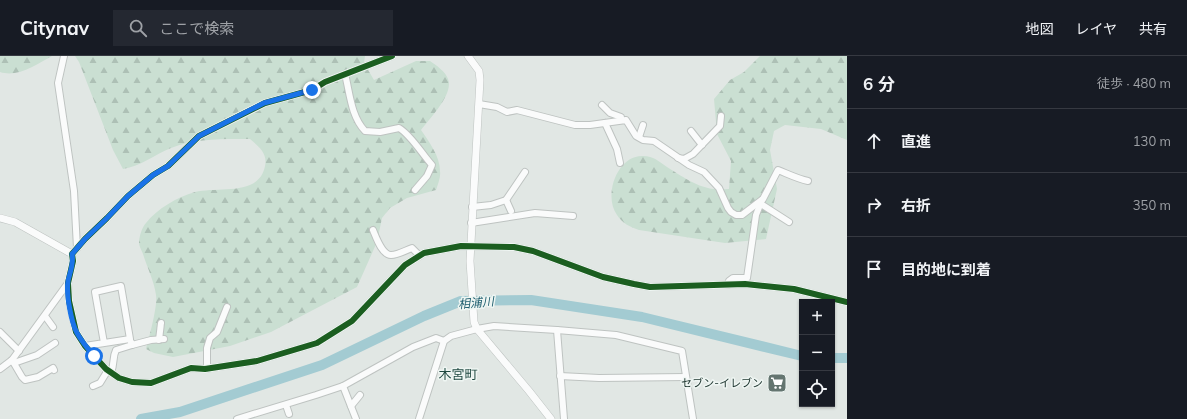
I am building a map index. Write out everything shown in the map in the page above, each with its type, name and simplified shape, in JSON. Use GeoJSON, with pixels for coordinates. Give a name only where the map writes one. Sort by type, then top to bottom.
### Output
{"type":"FeatureCollection","features":[{"type":"Feature","properties":{"kind":"street"},"geometry":{"type":"LineString","coordinates":[[64,56],[58,83],[74,191],[75,251],[68,283],[69,301],[76,332],[85,346],[119,378],[132,382],[151,383],[191,368],[207,369],[257,361],[317,343],[352,321],[405,265],[424,253],[461,246],[514,247],[532,251],[603,277],[650,287],[745,284],[794,289],[847,302]]}},
{"type":"Feature","properties":{"kind":"street"},"geometry":{"type":"LineString","coordinates":[[75,251],[128,196],[153,175],[168,166],[199,136],[264,103],[312,90],[325,82],[392,56]]}},
{"type":"Feature","properties":{"kind":"street"},"geometry":{"type":"LineString","coordinates":[[468,56],[479,71],[479,104],[470,247],[474,322],[477,329],[530,390],[551,419]]}},
{"type":"Feature","properties":{"kind":"street"},"geometry":{"type":"LineString","coordinates":[[345,74],[355,116],[365,131],[380,132],[399,128],[406,131],[422,154],[432,165],[427,176],[415,190]]}},
{"type":"Feature","properties":{"kind":"street"},"geometry":{"type":"LineString","coordinates":[[479,104],[497,107],[507,112],[517,110],[575,125],[590,125],[626,120],[636,136],[643,140],[654,141],[689,166],[704,172],[719,188],[731,212],[736,215],[742,215],[762,202]]}},
{"type":"Feature","properties":{"kind":"street"},"geometry":{"type":"LineString","coordinates":[[602,105],[610,114],[621,117],[621,120]]}},
{"type":"Feature","properties":{"kind":"street"},"geometry":{"type":"LineString","coordinates":[[677,158],[689,157],[702,145],[720,126],[722,116]]}},
{"type":"Feature","properties":{"kind":"street"},"geometry":{"type":"LineString","coordinates":[[605,122],[617,149],[620,163]]}},
{"type":"Feature","properties":{"kind":"street"},"geometry":{"type":"LineString","coordinates":[[639,137],[643,125]]}},
{"type":"Feature","properties":{"kind":"street"},"geometry":{"type":"LineString","coordinates":[[691,131],[702,145]]}},
{"type":"Feature","properties":{"kind":"street"},"geometry":{"type":"LineString","coordinates":[[728,285],[729,281],[733,278],[746,278],[756,215],[778,170],[795,176],[798,179],[808,181]]}},
{"type":"Feature","properties":{"kind":"street"},"geometry":{"type":"LineString","coordinates":[[472,206],[490,205],[506,200],[525,172]]}},
{"type":"Feature","properties":{"kind":"street"},"geometry":{"type":"LineString","coordinates":[[506,200],[511,211]]}},
{"type":"Feature","properties":{"kind":"street"},"geometry":{"type":"LineString","coordinates":[[762,202],[789,222]]}},
{"type":"Feature","properties":{"kind":"street"},"geometry":{"type":"LineString","coordinates":[[472,223],[535,213],[573,216]]}},
{"type":"Feature","properties":{"kind":"street"},"geometry":{"type":"LineString","coordinates":[[0,218],[15,222],[75,251]]}},
{"type":"Feature","properties":{"kind":"street"},"geometry":{"type":"LineString","coordinates":[[373,230],[378,244],[388,254],[392,255],[412,248],[420,256]]}},
{"type":"Feature","properties":{"kind":"street"},"geometry":{"type":"LineString","coordinates":[[13,362],[68,283]]}},
{"type":"Feature","properties":{"kind":"street"},"geometry":{"type":"LineString","coordinates":[[104,343],[95,292],[120,286],[131,342]]}},
{"type":"Feature","properties":{"kind":"street"},"geometry":{"type":"LineString","coordinates":[[207,369],[207,348],[210,338],[217,332],[227,306]]}},
{"type":"Feature","properties":{"kind":"street"},"geometry":{"type":"LineString","coordinates":[[45,316],[53,327]]}},
{"type":"Feature","properties":{"kind":"street"},"geometry":{"type":"LineString","coordinates":[[85,346],[104,343],[161,339],[161,323]]}},
{"type":"Feature","properties":{"kind":"street"},"geometry":{"type":"LineString","coordinates":[[419,419],[444,341],[452,336],[494,326],[616,336],[682,351],[693,419]]}},
{"type":"Feature","properties":{"kind":"street"},"geometry":{"type":"LineString","coordinates":[[557,330],[564,419]]}},
{"type":"Feature","properties":{"kind":"street"},"geometry":{"type":"LineString","coordinates":[[0,332],[19,352]]}},
{"type":"Feature","properties":{"kind":"street"},"geometry":{"type":"LineString","coordinates":[[239,419],[316,396],[343,386],[413,347],[436,338],[444,341]]}},
{"type":"Feature","properties":{"kind":"street"},"geometry":{"type":"LineString","coordinates":[[93,386],[102,385],[115,364],[113,356],[116,350],[131,342]]}},
{"type":"Feature","properties":{"kind":"street"},"geometry":{"type":"LineString","coordinates":[[0,369],[13,362],[37,354],[55,343]]}},
{"type":"Feature","properties":{"kind":"street"},"geometry":{"type":"LineString","coordinates":[[13,362],[25,380],[38,377],[53,368],[54,370]]}},
{"type":"Feature","properties":{"kind":"street"},"geometry":{"type":"LineString","coordinates":[[560,376],[599,378],[686,377]]}},
{"type":"Feature","properties":{"kind":"street"},"geometry":{"type":"LineString","coordinates":[[343,386],[356,419]]}},
{"type":"Feature","properties":{"kind":"street"},"geometry":{"type":"LineString","coordinates":[[351,406],[360,395]]}},
{"type":"Feature","properties":{"kind":"street"},"geometry":{"type":"LineString","coordinates":[[286,405],[289,414]]}},
{"type":"Feature","properties":{"kind":"green space"},"geometry":{"type":"Polygon","coordinates":[[[0,56],[52,56],[20,72],[7,73],[0,72],[0,56]]]}},
{"type":"Feature","properties":{"kind":"green space"},"geometry":{"type":"Polygon","coordinates":[[[75,56],[365,56],[364,63],[374,80],[416,61],[430,61],[445,74],[449,85],[448,92],[440,106],[421,130],[434,149],[440,165],[440,176],[436,190],[407,198],[390,208],[382,218],[377,242],[357,287],[271,332],[230,346],[173,357],[154,353],[146,349],[156,306],[156,295],[154,285],[139,244],[143,227],[162,208],[174,200],[188,194],[204,190],[236,188],[255,182],[261,176],[265,166],[265,157],[262,150],[250,139],[210,140],[190,142],[171,148],[130,168],[123,169],[113,150],[79,62],[75,56]]]}},
{"type":"Feature","properties":{"kind":"green space"},"geometry":{"type":"Polygon","coordinates":[[[760,56],[847,56],[847,140],[821,129],[785,125],[774,131],[770,150],[777,189],[766,239],[725,243],[639,230],[629,226],[619,218],[613,207],[612,188],[620,169],[626,162],[634,157],[647,156],[653,158],[703,187],[711,189],[729,189],[731,161],[717,134],[714,99],[730,80],[744,72],[760,56]]]}},
{"type":"Feature","properties":{"kind":"waterway","name":"相浦川"},"geometry":{"type":"LineString","coordinates":[[141,419],[180,412],[322,365],[424,316],[461,301],[531,300],[642,317],[799,355]]}},
{"type":"Feature","properties":{"kind":"waterway","name":"相浦川"},"geometry":{"type":"LineString","coordinates":[[835,358],[847,358]]}},
{"type":"Feature","properties":{"kind":"cycle path"},"geometry":{"type":"LineString","coordinates":[[392,56],[325,82],[312,90],[265,103],[199,136],[168,166],[153,175],[128,196],[85,239],[72,254],[73,261],[68,283],[69,301],[76,332],[85,346],[106,369],[119,378],[132,382],[151,383],[191,368],[205,369],[257,361],[317,343],[352,321],[405,265],[424,253],[461,246],[514,247],[533,251],[603,277],[650,287],[745,284],[794,289],[847,302]]}},
{"type":"Feature","properties":{"kind":"place","name":"セブン-イレブン"},"geometry":{"type":"Point","coordinates":[777,383]}},
{"type":"Feature","properties":{"kind":"district","name":"木宮町"},"geometry":{"type":"Point","coordinates":[458,374]}},
{"type":"Feature","properties":{"kind":"route"},"geometry":{"type":"LineString","coordinates":[[94,356],[76,332],[72,318],[68,283],[73,261],[72,254],[128,196],[153,175],[168,166],[199,136],[264,103],[312,90]]}}]}
